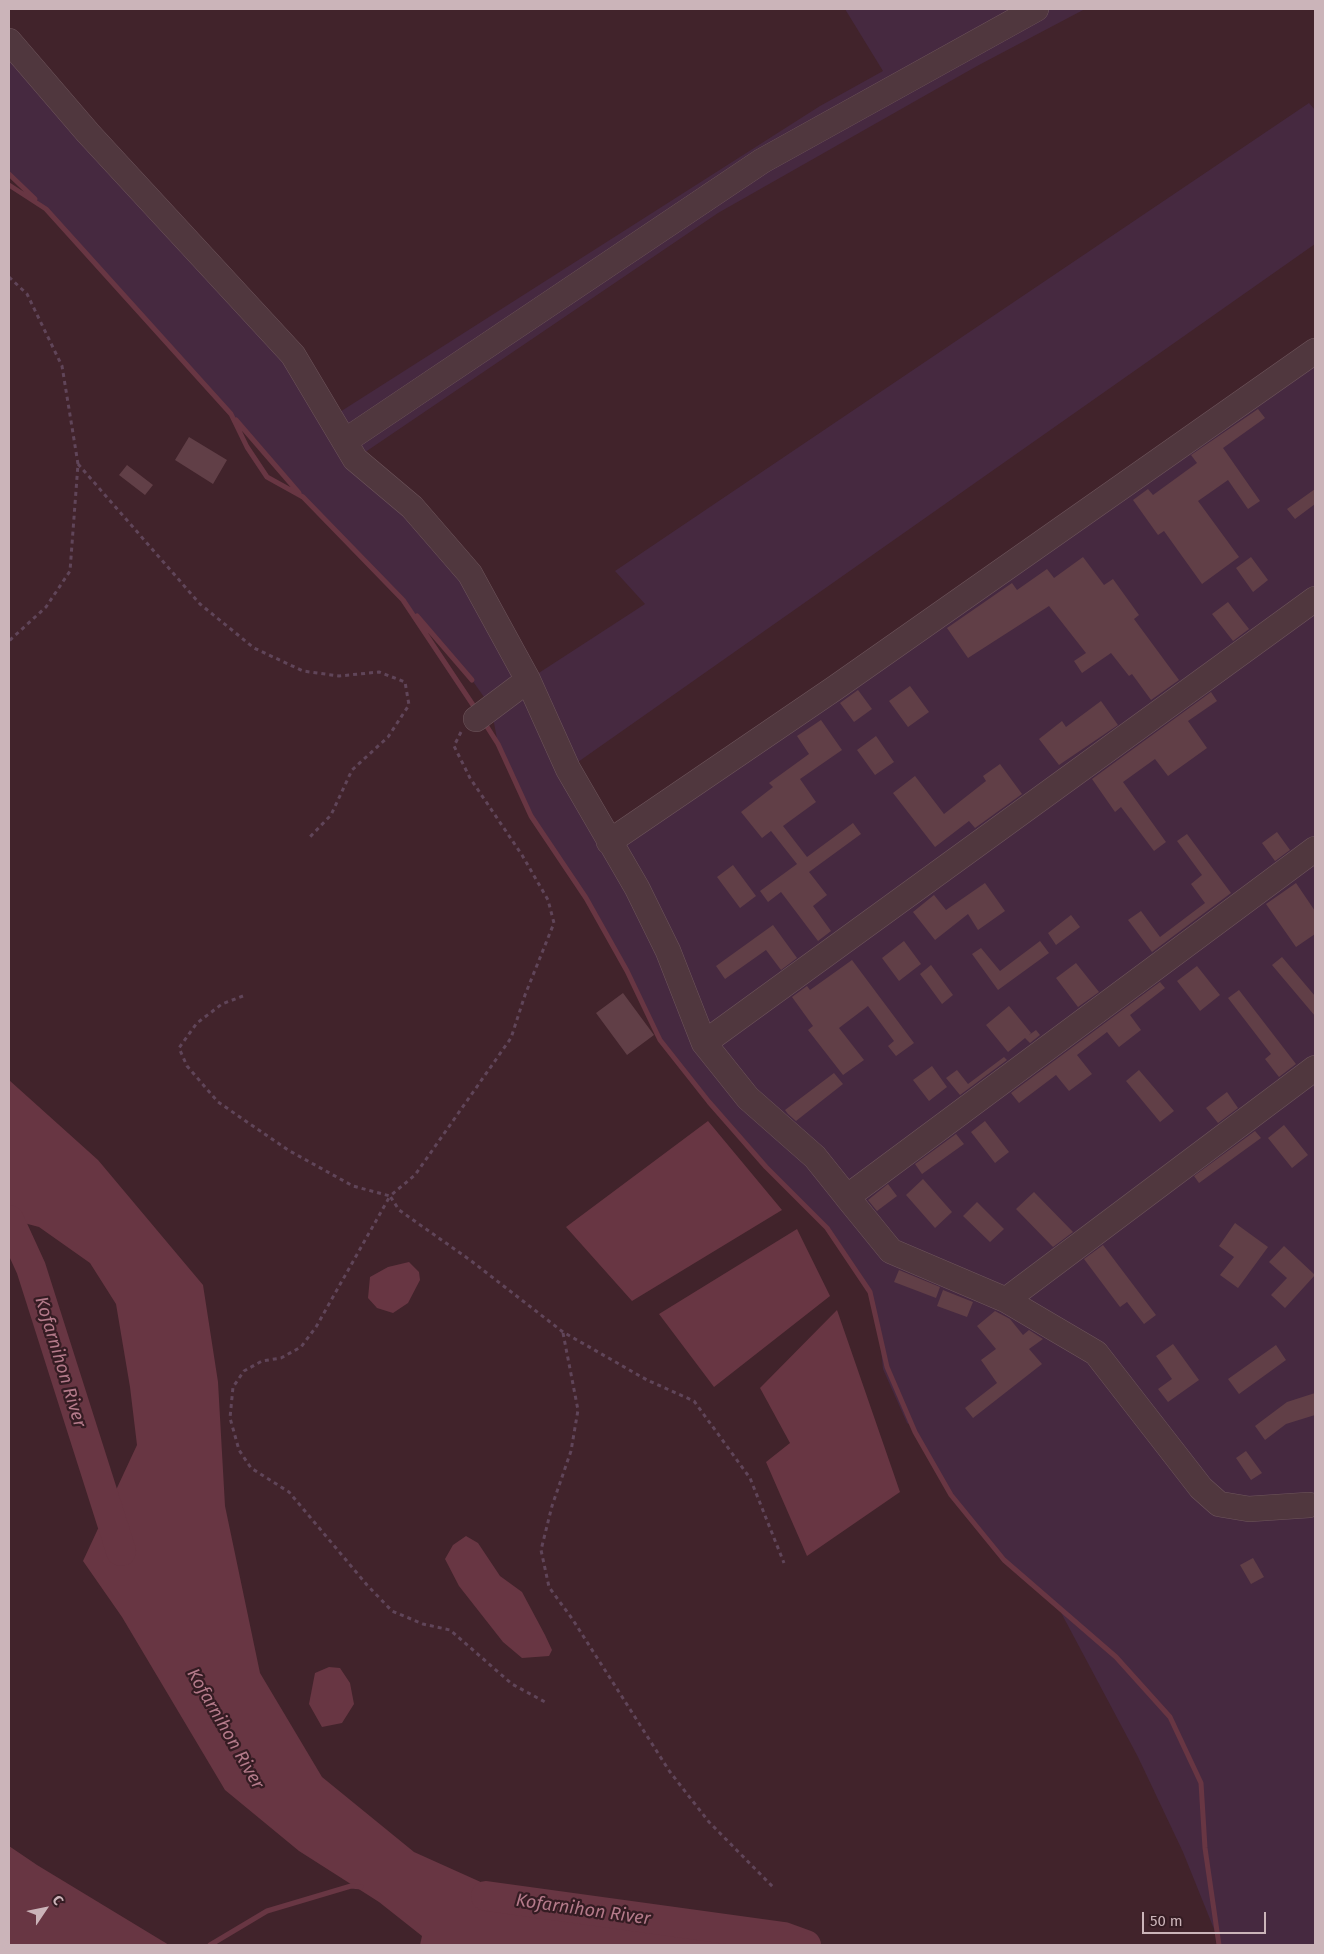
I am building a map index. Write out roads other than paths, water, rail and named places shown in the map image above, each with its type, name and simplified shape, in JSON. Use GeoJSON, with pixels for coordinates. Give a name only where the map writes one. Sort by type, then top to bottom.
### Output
{"type":"FeatureCollection","features":[{"type":"Feature","properties":{"kind":"lane"},"geometry":{"type":"LineString","coordinates":[[346,441],[762,160],[1036,9]]}},
{"type":"Feature","properties":{"kind":"lane"},"geometry":{"type":"LineString","coordinates":[[9,41],[88,133],[293,355],[355,459],[412,507],[470,574],[528,680],[568,769],[637,888],[668,951],[704,1043],[748,1098],[814,1158],[891,1251],[1006,1300],[1096,1353],[1201,1488],[1219,1504],[1248,1509],[1309,1505]]}},
{"type":"Feature","properties":{"kind":"lane"},"geometry":{"type":"LineString","coordinates":[[609,842],[844,682],[1315,351]]}},
{"type":"Feature","properties":{"kind":"lane"},"geometry":{"type":"LineString","coordinates":[[704,1043],[1315,599]]}},
{"type":"Feature","properties":{"kind":"lane"},"geometry":{"type":"LineString","coordinates":[[476,719],[528,680]]}},
{"type":"Feature","properties":{"kind":"lane"},"geometry":{"type":"LineString","coordinates":[[847,1197],[1315,849]]}},
{"type":"Feature","properties":{"kind":"lane"},"geometry":{"type":"LineString","coordinates":[[1006,1300],[1315,1068]]}},
{"type":"Feature","properties":{"kind":"water"},"geometry":{"type":"Polygon","coordinates":[[[9,1080],[98,1160],[203,1285],[218,1382],[225,1506],[260,1673],[322,1777],[414,1852],[534,1906],[709,1933],[768,1945],[420,1945],[422,1936],[379,1902],[299,1851],[225,1790],[122,1617],[83,1561],[137,1445],[130,1387],[116,1304],[90,1263],[39,1227],[9,1219],[9,1080]]]}},
{"type":"Feature","properties":{"kind":"water"},"geometry":{"type":"Polygon","coordinates":[[[708,1121],[782,1210],[632,1301],[566,1227],[708,1121]]]}},
{"type":"Feature","properties":{"kind":"water"},"geometry":{"type":"Polygon","coordinates":[[[797,1229],[830,1296],[714,1387],[659,1314],[797,1229]]]}},
{"type":"Feature","properties":{"kind":"water"},"geometry":{"type":"Polygon","coordinates":[[[409,1262],[419,1272],[420,1280],[408,1303],[393,1313],[377,1308],[368,1298],[370,1277],[388,1267],[409,1262]]]}},
{"type":"Feature","properties":{"kind":"water"},"geometry":{"type":"Polygon","coordinates":[[[837,1310],[900,1492],[807,1556],[766,1462],[790,1443],[760,1388],[837,1310]]]}},
{"type":"Feature","properties":{"kind":"water"},"geometry":{"type":"Polygon","coordinates":[[[466,1536],[478,1543],[500,1576],[522,1592],[552,1650],[549,1656],[522,1658],[503,1642],[459,1586],[445,1559],[453,1545],[466,1536]]]}},
{"type":"Feature","properties":{"kind":"water"},"geometry":{"type":"Polygon","coordinates":[[[329,1667],[340,1668],[350,1683],[354,1704],[342,1723],[322,1727],[309,1704],[315,1673],[329,1667]]]}},
{"type":"Feature","properties":{"kind":"water"},"geometry":{"type":"Polygon","coordinates":[[[9,1846],[37,1865],[169,1945],[9,1945],[9,1846]]]}},
{"type":"Feature","properties":{"kind":"waterway"},"geometry":{"type":"LineString","coordinates":[[9,174],[35,199]]}},
{"type":"Feature","properties":{"kind":"waterway"},"geometry":{"type":"LineString","coordinates":[[9,185],[46,209],[231,414],[247,447],[267,477],[303,497],[403,600],[477,711]]}},
{"type":"Feature","properties":{"kind":"waterway"},"geometry":{"type":"LineString","coordinates":[[236,420],[299,493]]}},
{"type":"Feature","properties":{"kind":"waterway"},"geometry":{"type":"LineString","coordinates":[[417,616],[472,680]]}},
{"type":"Feature","properties":{"kind":"waterway"},"geometry":{"type":"LineString","coordinates":[[484,722],[498,744],[531,816],[586,898],[627,971],[660,1040],[709,1102],[766,1167],[827,1228],[870,1292],[887,1367],[915,1432],[951,1495],[1004,1560],[1116,1657],[1170,1717],[1201,1783],[1205,1848],[1219,1945]]}},
{"type":"Feature","properties":{"kind":"waterway","name":"Kofarnihon River"},"geometry":{"type":"LineString","coordinates":[[9,1220],[31,1268],[121,1551]]}},
{"type":"Feature","properties":{"kind":"waterway"},"geometry":{"type":"LineString","coordinates":[[210,1945],[267,1911],[351,1886],[361,1887]]}},
{"type":"Feature","properties":{"kind":"waterway","name":"Kofarnihon River"},"geometry":{"type":"LineString","coordinates":[[486,1896],[784,1937],[806,1945]]}}]}
